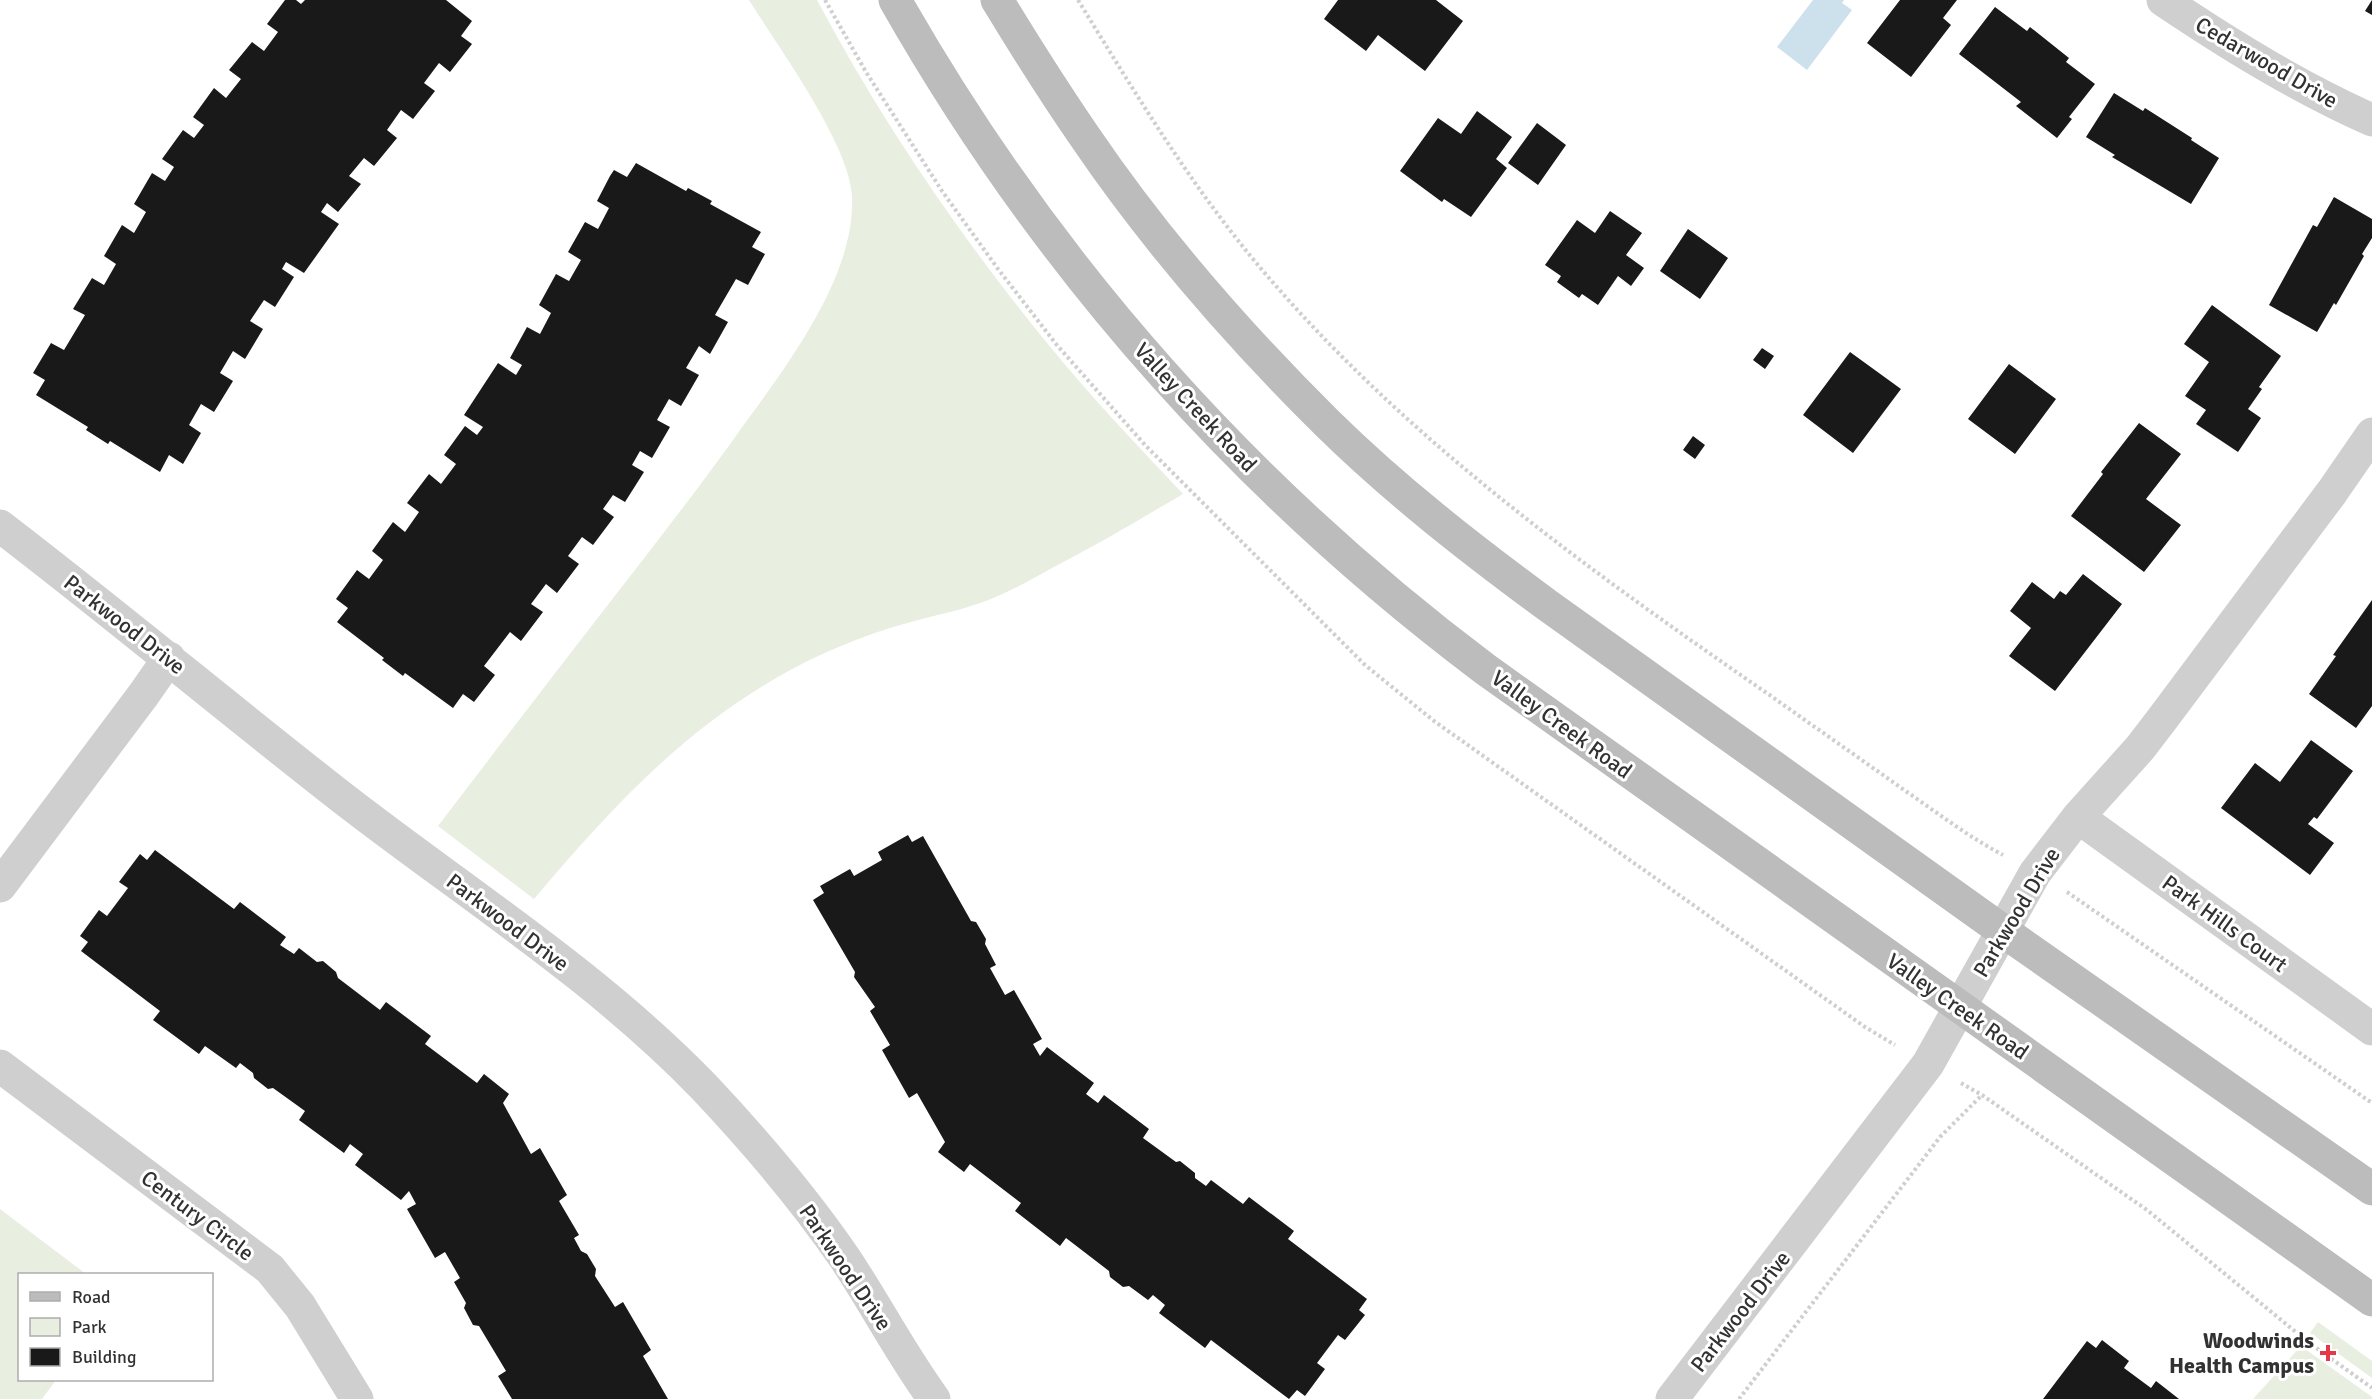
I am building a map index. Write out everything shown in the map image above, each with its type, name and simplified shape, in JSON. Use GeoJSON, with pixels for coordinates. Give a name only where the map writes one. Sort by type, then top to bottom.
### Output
{"type":"FeatureCollection","features":[{"type":"Feature","properties":{"kind":"main road","name":"Valley Creek Road"},"geometry":{"type":"LineString","coordinates":[[895,0],[971,125],[1023,201],[1081,276],[1179,393],[1303,518],[1410,612],[1485,669],[2372,1300]]}},
{"type":"Feature","properties":{"kind":"main road"},"geometry":{"type":"LineString","coordinates":[[997,0],[1086,139],[1171,251],[1224,315],[1329,425],[1406,494],[1481,557],[2003,931],[2372,1189]]}},
{"type":"Feature","properties":{"kind":"street","name":"Cedarwood Drive"},"geometry":{"type":"LineString","coordinates":[[2163,0],[2292,81],[2372,120]]}},
{"type":"Feature","properties":{"kind":"street","name":"Parkwood Drive"},"geometry":{"type":"LineString","coordinates":[[1672,1399],[1928,1064],[2035,873],[2050,851],[2140,748],[2292,546],[2372,434]]}},
{"type":"Feature","properties":{"kind":"street","name":"Parkwood Drive"},"geometry":{"type":"LineString","coordinates":[[0,526],[340,796],[576,973],[674,1057],[734,1120],[791,1186],[844,1257],[934,1399]]}},
{"type":"Feature","properties":{"kind":"street"},"geometry":{"type":"LineString","coordinates":[[0,886],[169,658]]}},
{"type":"Feature","properties":{"kind":"street","name":"Park Hills Court"},"geometry":{"type":"LineString","coordinates":[[2078,817],[2372,1029]]}},
{"type":"Feature","properties":{"kind":"street","name":"Century Circle"},"geometry":{"type":"LineString","coordinates":[[0,1066],[270,1269],[300,1306],[357,1399]]}},
{"type":"Feature","properties":{"kind":"path"},"geometry":{"type":"LineString","coordinates":[[1078,0],[1190,177],[1230,230],[1286,298],[1359,376],[1397,412],[1531,523],[1684,634],[1963,831],[2075,896],[2372,1103]]}},
{"type":"Feature","properties":{"kind":"path"},"geometry":{"type":"LineString","coordinates":[[1739,1399],[1940,1137],[1982,1095]]}},
{"type":"Feature","properties":{"kind":"green space"},"geometry":{"type":"Polygon","coordinates":[[[749,0],[817,0],[901,143],[964,235],[1067,367],[1183,494],[999,596],[889,628],[840,646],[809,660],[755,691],[685,742],[653,771],[592,832],[534,899],[438,826],[690,499],[776,380],[814,321],[830,290],[842,259],[850,227],[852,196],[848,174],[839,150],[794,69],[749,0]]]}},
{"type":"Feature","properties":{"kind":"green space"},"geometry":{"type":"Polygon","coordinates":[[[0,1209],[85,1273],[18,1273],[18,1381],[55,1381],[42,1399],[0,1399],[0,1209]]]}},
{"type":"Feature","properties":{"kind":"green space"},"geometry":{"type":"Polygon","coordinates":[[[2318,1322],[2372,1361],[2372,1378],[2310,1333],[2318,1322]]]}},
{"type":"Feature","properties":{"kind":"green space"},"geometry":{"type":"Polygon","coordinates":[[[2301,1346],[2372,1397],[2372,1399],[2253,1399],[2301,1346]]]}},
{"type":"Feature","properties":{"kind":"water"},"geometry":{"type":"Polygon","coordinates":[[[1813,0],[1844,0],[1842,3],[1852,10],[1807,70],[1777,47],[1813,0]]]}},
{"type":"Feature","properties":{"kind":"building"},"geometry":{"type":"Polygon","coordinates":[[[285,0],[296,0],[301,4],[305,0],[446,0],[472,21],[461,36],[472,44],[450,72],[439,63],[424,83],[435,91],[413,119],[401,110],[387,130],[397,138],[374,166],[364,158],[349,176],[361,184],[338,212],[327,203],[321,212],[339,224],[304,273],[286,262],[282,269],[294,277],[275,307],[264,300],[250,321],[263,329],[245,359],[233,351],[220,373],[233,381],[214,412],[201,404],[189,425],[201,433],[183,464],[169,455],[160,472],[110,441],[108,444],[86,430],[88,427],[36,395],[45,380],[33,373],[51,343],[64,350],[85,315],[73,309],[92,278],[104,285],[116,264],[104,256],[122,225],[134,233],[146,212],[134,204],[152,173],[165,181],[174,167],[162,159],[183,130],[194,138],[204,125],[193,117],[214,88],[226,98],[241,79],[229,70],[252,42],[264,51],[278,32],[267,24],[285,0]]]}},
{"type":"Feature","properties":{"kind":"building"},"geometry":{"type":"Polygon","coordinates":[[[1338,0],[1436,0],[1463,21],[1425,71],[1378,35],[1366,51],[1324,19],[1338,0]]]}},
{"type":"Feature","properties":{"kind":"building"},"geometry":{"type":"Polygon","coordinates":[[[1900,0],[1957,0],[1943,18],[1951,25],[1911,77],[1867,43],[1900,0]]]}},
{"type":"Feature","properties":{"kind":"building"},"geometry":{"type":"Polygon","coordinates":[[[2372,0],[2372,15],[2365,11],[2372,0]]]}},
{"type":"Feature","properties":{"kind":"building"},"geometry":{"type":"Polygon","coordinates":[[[1995,7],[2027,31],[2030,27],[2069,58],[2066,62],[2095,84],[2069,117],[2072,119],[2057,138],[2016,106],[2021,102],[1959,54],[1995,7]]]}},
{"type":"Feature","properties":{"kind":"building"},"geometry":{"type":"Polygon","coordinates":[[[2114,93],[2143,111],[2145,108],[2219,158],[2191,204],[2112,157],[2115,155],[2086,137],[2114,93]]]}},
{"type":"Feature","properties":{"kind":"building"},"geometry":{"type":"Polygon","coordinates":[[[1477,111],[1512,137],[1496,159],[1507,168],[1471,217],[1444,199],[1442,202],[1400,171],[1438,118],[1461,134],[1477,111]]]}},
{"type":"Feature","properties":{"kind":"building"},"geometry":{"type":"Polygon","coordinates":[[[1537,123],[1566,145],[1538,185],[1508,163],[1537,123]]]}},
{"type":"Feature","properties":{"kind":"building"},"geometry":{"type":"Polygon","coordinates":[[[636,163],[686,191],[688,188],[712,201],[710,204],[761,232],[752,247],[765,254],[748,285],[736,279],[715,315],[728,322],[710,354],[699,346],[686,368],[699,375],[681,406],[669,399],[657,420],[670,427],[652,458],[640,451],[632,465],[644,472],[625,502],[613,495],[603,509],[614,517],[593,545],[582,537],[568,556],[579,564],[557,593],[546,584],[531,604],[543,612],[521,641],[510,632],[484,666],[495,675],[474,702],[463,694],[453,708],[405,673],[403,676],[382,660],[384,658],[337,622],[348,608],[336,599],[357,570],[369,579],[383,560],[372,551],[393,522],[405,532],[419,512],[407,503],[429,474],[441,484],[456,464],[444,455],[465,426],[477,435],[483,427],[464,415],[498,363],[516,375],[522,365],[510,358],[527,327],[540,334],[551,313],[539,305],[556,274],[569,281],[581,260],[568,252],[585,222],[598,229],[609,208],[597,201],[610,176],[614,170],[627,177],[636,163]]]}},
{"type":"Feature","properties":{"kind":"building"},"geometry":{"type":"Polygon","coordinates":[[[2334,197],[2372,219],[2372,238],[2336,305],[2334,303],[2317,332],[2269,305],[2313,225],[2317,227],[2334,197]]]}},
{"type":"Feature","properties":{"kind":"building"},"geometry":{"type":"Polygon","coordinates":[[[1610,211],[1642,233],[1626,255],[1644,268],[1631,286],[1618,276],[1598,305],[1582,294],[1579,298],[1557,282],[1561,276],[1545,265],[1577,220],[1595,233],[1610,211]]]}},
{"type":"Feature","properties":{"kind":"building"},"geometry":{"type":"Polygon","coordinates":[[[1688,229],[1728,258],[1700,299],[1660,271],[1688,229]]]}},
{"type":"Feature","properties":{"kind":"building"},"geometry":{"type":"Polygon","coordinates":[[[2212,305],[2281,356],[2259,387],[2262,389],[2248,409],[2261,418],[2238,452],[2196,424],[2206,410],[2185,396],[2209,362],[2184,344],[2212,305]]]}},
{"type":"Feature","properties":{"kind":"building"},"geometry":{"type":"Polygon","coordinates":[[[1762,348],[1774,356],[1765,369],[1753,360],[1762,348]]]}},
{"type":"Feature","properties":{"kind":"building"},"geometry":{"type":"Polygon","coordinates":[[[1850,352],[1901,389],[1853,453],[1803,415],[1850,352]]]}},
{"type":"Feature","properties":{"kind":"building"},"geometry":{"type":"Polygon","coordinates":[[[2009,364],[2056,399],[2015,454],[1968,419],[2009,364]]]}},
{"type":"Feature","properties":{"kind":"building"},"geometry":{"type":"Polygon","coordinates":[[[2139,423],[2181,454],[2146,499],[2181,525],[2144,572],[2071,516],[2139,423]]]}},
{"type":"Feature","properties":{"kind":"building"},"geometry":{"type":"Polygon","coordinates":[[[1693,436],[1705,445],[1695,459],[1683,450],[1693,436]]]}},
{"type":"Feature","properties":{"kind":"building"},"geometry":{"type":"Polygon","coordinates":[[[2083,574],[2122,604],[2055,691],[2009,656],[2031,628],[2010,611],[2032,582],[2054,599],[2060,591],[2066,595],[2083,574]]]}},
{"type":"Feature","properties":{"kind":"building"},"geometry":{"type":"Polygon","coordinates":[[[2372,600],[2372,706],[2356,728],[2309,694],[2372,600]]]}},
{"type":"Feature","properties":{"kind":"building"},"geometry":{"type":"Polygon","coordinates":[[[2311,740],[2353,771],[2317,819],[2314,817],[2308,824],[2334,843],[2310,875],[2221,808],[2255,763],[2280,782],[2311,740]]]}},
{"type":"Feature","properties":{"kind":"building"},"geometry":{"type":"Polygon","coordinates":[[[908,835],[912,842],[923,836],[971,921],[976,922],[986,939],[985,944],[996,965],[990,968],[1005,995],[1014,990],[1042,1039],[1033,1044],[1040,1056],[1047,1047],[1094,1083],[1086,1094],[1098,1103],[1104,1095],[1149,1129],[1143,1138],[1176,1162],[1180,1161],[1195,1173],[1195,1178],[1206,1186],[1211,1180],[1243,1204],[1249,1197],[1294,1231],[1288,1239],[1367,1299],[1359,1310],[1365,1315],[1345,1340],[1338,1335],[1317,1363],[1325,1369],[1305,1396],[1297,1390],[1289,1399],[1211,1340],[1205,1348],[1159,1313],[1165,1305],[1153,1295],[1148,1300],[1129,1286],[1123,1287],[1110,1277],[1109,1271],[1066,1238],[1060,1246],[1015,1211],[1021,1203],[970,1164],[964,1172],[938,1152],[945,1142],[917,1093],[909,1098],[882,1050],[890,1045],[870,1011],[875,1007],[854,977],[855,972],[813,900],[824,893],[820,886],[850,869],[854,876],[882,860],[878,852],[908,835]]]}},
{"type":"Feature","properties":{"kind":"building"},"geometry":{"type":"Polygon","coordinates":[[[155,850],[234,909],[240,902],[286,937],[280,945],[294,954],[299,948],[317,962],[323,961],[336,972],[338,978],[380,1010],[386,1002],[431,1036],[425,1044],[477,1083],[484,1074],[509,1094],[503,1103],[531,1154],[540,1148],[567,1195],[559,1201],[579,1235],[574,1238],[581,1251],[587,1254],[596,1269],[595,1276],[615,1307],[623,1302],[651,1350],[643,1356],[668,1399],[512,1399],[498,1376],[506,1371],[479,1326],[473,1325],[464,1308],[466,1303],[454,1282],[460,1278],[445,1252],[435,1258],[407,1209],[416,1204],[409,1191],[401,1200],[355,1165],[363,1154],[350,1144],[344,1153],[299,1120],[305,1111],[273,1088],[268,1089],[240,1063],[236,1068],[205,1046],[199,1054],[153,1020],[160,1011],[81,951],[88,942],[80,936],[99,910],[107,916],[128,888],[119,882],[140,854],[147,860],[155,850]]]}},
{"type":"Feature","properties":{"kind":"building"},"geometry":{"type":"Polygon","coordinates":[[[2102,1340],[2129,1361],[2124,1368],[2151,1388],[2156,1381],[2179,1399],[2043,1399],[2087,1341],[2096,1348],[2102,1340]]]}},
{"type":"Feature","properties":{"kind":"place","name":"Woodwinds Health Campus"},"geometry":{"type":"Point","coordinates":[2328,1353]}}]}
